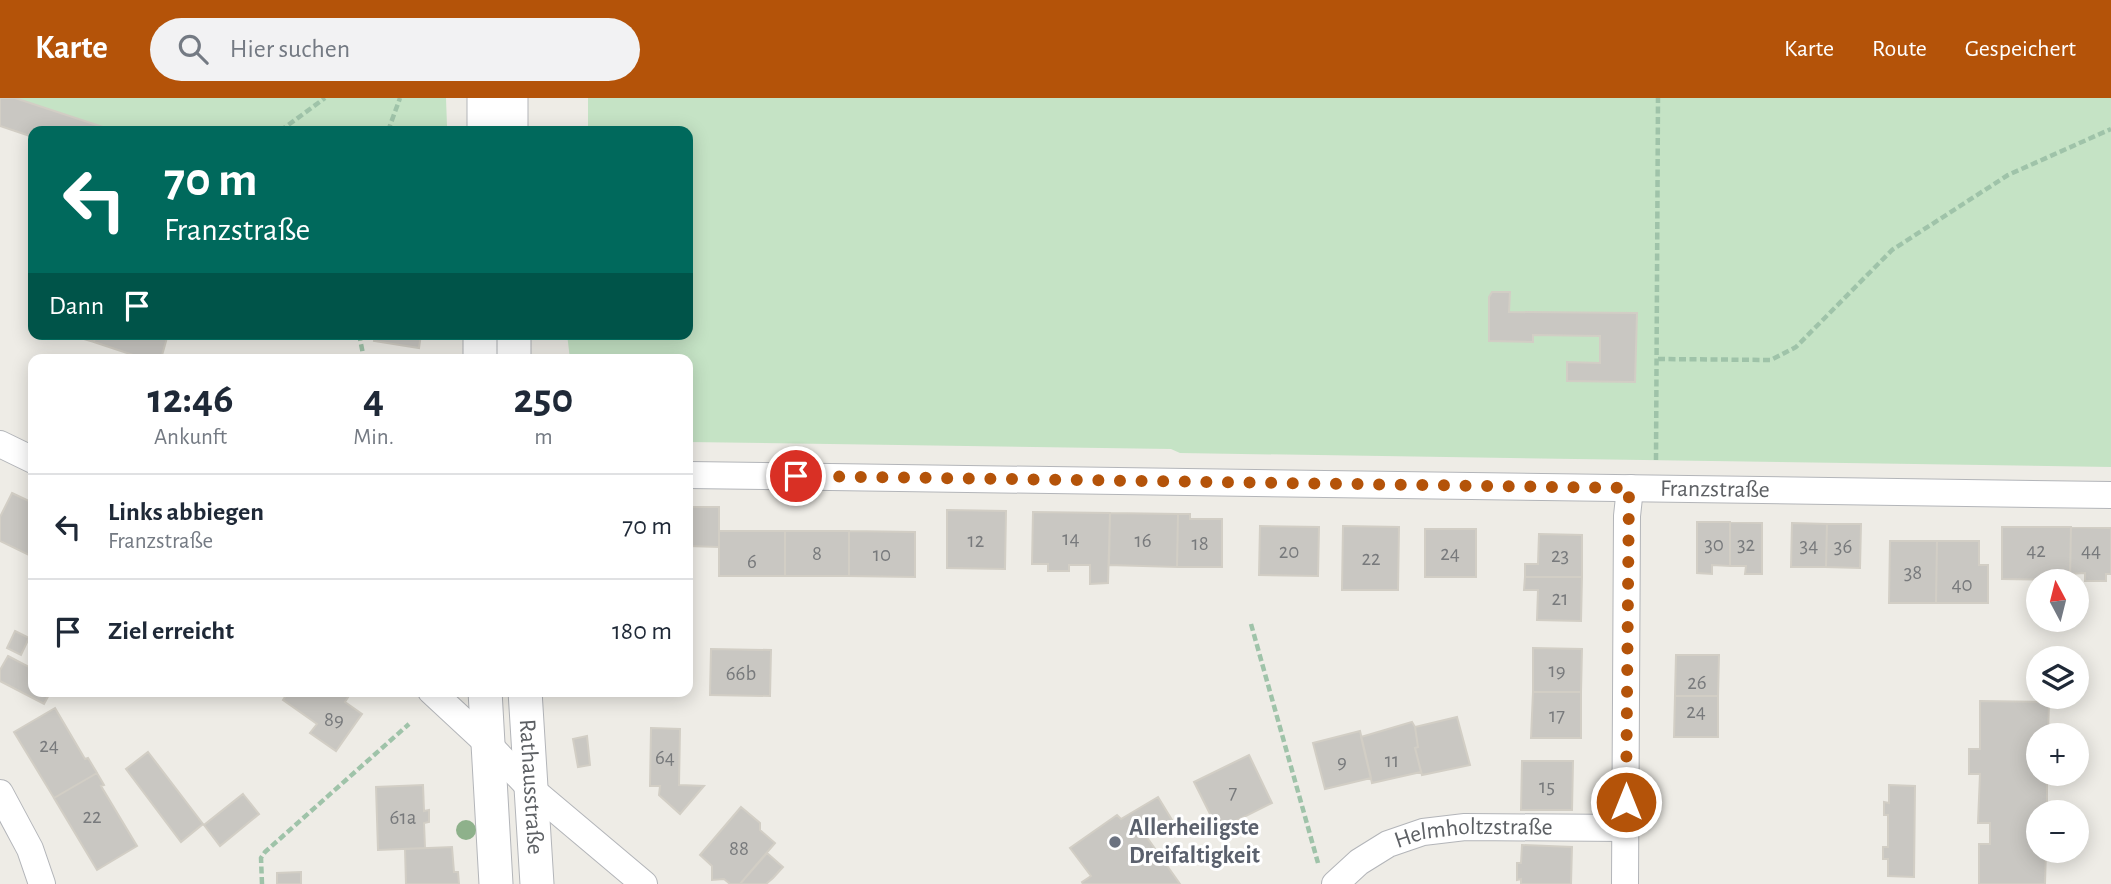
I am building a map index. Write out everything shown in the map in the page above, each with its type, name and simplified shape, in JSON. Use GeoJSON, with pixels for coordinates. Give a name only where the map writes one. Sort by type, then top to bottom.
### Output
{"type":"FeatureCollection","features":[{"type":"Feature","properties":{"kind":"street"},"geometry":{"type":"LineString","coordinates":[[484,98],[484,126]]}},
{"type":"Feature","properties":{"kind":"street"},"geometry":{"type":"LineString","coordinates":[[511,98],[511,126]]}},
{"type":"Feature","properties":{"kind":"street"},"geometry":{"type":"LineString","coordinates":[[0,444],[28,458]]}},
{"type":"Feature","properties":{"kind":"street","name":"Franzstraße"},"geometry":{"type":"LineString","coordinates":[[693,475],[2111,495]]}},
{"type":"Feature","properties":{"kind":"street"},"geometry":{"type":"LineString","coordinates":[[1625,884],[1641,489]]}},
{"type":"Feature","properties":{"kind":"street"},"geometry":{"type":"LineString","coordinates":[[437,697],[530,788],[645,884]]}},
{"type":"Feature","properties":{"kind":"street","name":"Rathausstraße"},"geometry":{"type":"LineString","coordinates":[[485,697],[496,884]]}},
{"type":"Feature","properties":{"kind":"street","name":"Rathausstraße"},"geometry":{"type":"LineString","coordinates":[[525,697],[537,884]]}},
{"type":"Feature","properties":{"kind":"street"},"geometry":{"type":"LineString","coordinates":[[0,793],[30,849],[42,884]]}},
{"type":"Feature","properties":{"kind":"street","name":"Helmholtzstraße"},"geometry":{"type":"LineString","coordinates":[[1327,877],[1388,844],[1423,832],[1465,827],[1626,828]]}},
{"type":"Feature","properties":{"kind":"path"},"geometry":{"type":"LineString","coordinates":[[287,126],[325,98]]}},
{"type":"Feature","properties":{"kind":"path"},"geometry":{"type":"LineString","coordinates":[[390,126],[400,98]]}},
{"type":"Feature","properties":{"kind":"path"},"geometry":{"type":"LineString","coordinates":[[1641,489],[1656,464],[1658,98]]}},
{"type":"Feature","properties":{"kind":"path"},"geometry":{"type":"LineString","coordinates":[[1658,359],[1771,360],[1796,347],[1892,250],[2007,175],[2111,129]]}},
{"type":"Feature","properties":{"kind":"path"},"geometry":{"type":"LineString","coordinates":[[1251,624],[1327,877]]}},
{"type":"Feature","properties":{"kind":"path"},"geometry":{"type":"LineString","coordinates":[[262,884],[261,859],[265,852],[409,724]]}},
{"type":"Feature","properties":{"kind":"green space"},"geometry":{"type":"Polygon","coordinates":[[[0,98],[446,98],[447,126],[28,126],[28,135],[0,126],[0,98]]]}},
{"type":"Feature","properties":{"kind":"green space"},"geometry":{"type":"Polygon","coordinates":[[[588,98],[2111,98],[2111,467],[1180,453],[1171,449],[693,442],[693,354],[569,354],[568,340],[693,340],[693,126],[588,126],[588,98]]]}},
{"type":"Feature","properties":{"kind":"building"},"geometry":{"type":"Polygon","coordinates":[[[0,98],[15,98],[100,126],[28,126],[28,135],[0,126],[0,98]]]}},
{"type":"Feature","properties":{"kind":"building"},"geometry":{"type":"Polygon","coordinates":[[[1492,292],[1510,292],[1509,312],[1637,313],[1635,382],[1567,381],[1567,362],[1600,363],[1600,336],[1533,335],[1533,342],[1489,341],[1489,297],[1492,292]]]}},
{"type":"Feature","properties":{"kind":"building"},"geometry":{"type":"Polygon","coordinates":[[[166,340],[162,354],[130,354],[94,342],[166,340]]]}},
{"type":"Feature","properties":{"kind":"building"},"geometry":{"type":"Polygon","coordinates":[[[374,340],[420,340],[419,348],[374,340]]]}},
{"type":"Feature","properties":{"kind":"building"},"geometry":{"type":"Polygon","coordinates":[[[12,493],[28,501],[28,555],[0,541],[0,517],[12,493]]]}},
{"type":"Feature","properties":{"kind":"building"},"geometry":{"type":"Polygon","coordinates":[[[693,507],[719,507],[719,547],[693,546],[693,507]]]}},
{"type":"Feature","properties":{"kind":"building"},"geometry":{"type":"Polygon","coordinates":[[[947,510],[1006,511],[1005,569],[947,568],[947,510]]]}},
{"type":"Feature","properties":{"kind":"building"},"geometry":{"type":"Polygon","coordinates":[[[1033,512],[1110,513],[1108,583],[1090,584],[1090,565],[1069,565],[1069,571],[1048,571],[1048,564],[1032,564],[1033,512]]]}},
{"type":"Feature","properties":{"kind":"building"},"geometry":{"type":"Polygon","coordinates":[[[1110,513],[1178,514],[1177,567],[1109,565],[1110,513]]]}},
{"type":"Feature","properties":{"kind":"building"},"geometry":{"type":"Polygon","coordinates":[[[1178,514],[1190,514],[1190,519],[1222,519],[1222,567],[1177,567],[1178,514]]]}},
{"type":"Feature","properties":{"kind":"building"},"geometry":{"type":"Polygon","coordinates":[[[1697,522],[1730,522],[1730,566],[1712,565],[1712,574],[1697,573],[1697,522]]]}},
{"type":"Feature","properties":{"kind":"building"},"geometry":{"type":"Polygon","coordinates":[[[1730,522],[1762,523],[1762,574],[1745,574],[1746,566],[1730,566],[1730,522]]]}},
{"type":"Feature","properties":{"kind":"building"},"geometry":{"type":"Polygon","coordinates":[[[1792,523],[1827,524],[1826,567],[1791,567],[1792,523]]]}},
{"type":"Feature","properties":{"kind":"building"},"geometry":{"type":"Polygon","coordinates":[[[1827,524],[1861,524],[1860,568],[1826,567],[1827,524]]]}},
{"type":"Feature","properties":{"kind":"building"},"geometry":{"type":"Polygon","coordinates":[[[1260,526],[1319,527],[1318,576],[1259,575],[1260,526]]]}},
{"type":"Feature","properties":{"kind":"building"},"geometry":{"type":"Polygon","coordinates":[[[1343,526],[1399,527],[1398,590],[1342,590],[1343,526]]]}},
{"type":"Feature","properties":{"kind":"building"},"geometry":{"type":"Polygon","coordinates":[[[2002,527],[2071,527],[2070,569],[2026,569],[2026,579],[2002,579],[2002,527]]]}},
{"type":"Feature","properties":{"kind":"building"},"geometry":{"type":"Polygon","coordinates":[[[2071,527],[2111,528],[2111,574],[2106,574],[2106,581],[2090,581],[2090,569],[2070,569],[2071,527]]]}},
{"type":"Feature","properties":{"kind":"building"},"geometry":{"type":"Polygon","coordinates":[[[1425,529],[1476,529],[1476,577],[1425,577],[1425,529]]]}},
{"type":"Feature","properties":{"kind":"building"},"geometry":{"type":"Polygon","coordinates":[[[719,531],[785,531],[785,576],[719,576],[719,531]]]}},
{"type":"Feature","properties":{"kind":"building"},"geometry":{"type":"Polygon","coordinates":[[[785,531],[849,531],[849,576],[785,576],[785,531]]]}},
{"type":"Feature","properties":{"kind":"building"},"geometry":{"type":"Polygon","coordinates":[[[849,531],[915,532],[915,577],[849,576],[849,531]]]}},
{"type":"Feature","properties":{"kind":"building"},"geometry":{"type":"Polygon","coordinates":[[[1539,534],[1582,535],[1582,577],[1525,577],[1525,564],[1538,564],[1539,534]]]}},
{"type":"Feature","properties":{"kind":"building"},"geometry":{"type":"Polygon","coordinates":[[[1890,541],[1937,541],[1936,603],[1889,603],[1890,541]]]}},
{"type":"Feature","properties":{"kind":"building"},"geometry":{"type":"Polygon","coordinates":[[[1937,541],[1979,541],[1979,565],[1988,565],[1988,603],[1936,603],[1937,541]]]}},
{"type":"Feature","properties":{"kind":"building"},"geometry":{"type":"Polygon","coordinates":[[[1525,577],[1582,577],[1581,621],[1537,620],[1538,590],[1524,590],[1525,577]]]}},
{"type":"Feature","properties":{"kind":"building"},"geometry":{"type":"Polygon","coordinates":[[[15,631],[28,638],[21,655],[7,648],[15,631]]]}},
{"type":"Feature","properties":{"kind":"building"},"geometry":{"type":"Polygon","coordinates":[[[1533,648],[1582,649],[1581,692],[1533,692],[1533,648]]]}},
{"type":"Feature","properties":{"kind":"building"},"geometry":{"type":"Polygon","coordinates":[[[711,649],[771,650],[770,696],[710,695],[711,649]]]}},
{"type":"Feature","properties":{"kind":"building"},"geometry":{"type":"Polygon","coordinates":[[[1676,655],[1719,655],[1718,696],[1675,696],[1676,655]]]}},
{"type":"Feature","properties":{"kind":"building"},"geometry":{"type":"Polygon","coordinates":[[[8,656],[28,666],[28,696],[0,681],[0,670],[8,656]]]}},
{"type":"Feature","properties":{"kind":"building"},"geometry":{"type":"Polygon","coordinates":[[[1533,692],[1581,692],[1581,738],[1531,738],[1533,692]]]}},
{"type":"Feature","properties":{"kind":"building"},"geometry":{"type":"Polygon","coordinates":[[[1675,696],[1718,696],[1718,737],[1674,737],[1675,696]]]}},
{"type":"Feature","properties":{"kind":"building"},"geometry":{"type":"Polygon","coordinates":[[[31,697],[48,697],[44,704],[31,697]]]}},
{"type":"Feature","properties":{"kind":"building"},"geometry":{"type":"Polygon","coordinates":[[[285,697],[348,697],[345,702],[362,714],[336,751],[310,733],[317,724],[283,700],[285,697]]]}},
{"type":"Feature","properties":{"kind":"building"},"geometry":{"type":"Polygon","coordinates":[[[1980,701],[2026,702],[2026,709],[2049,709],[2048,723],[2026,723],[2026,786],[2047,786],[2047,800],[2026,800],[2026,863],[2046,863],[2045,884],[1979,884],[1979,844],[1990,844],[1990,823],[1978,823],[1980,774],[1969,774],[1969,749],[1980,749],[1980,701]]]}},
{"type":"Feature","properties":{"kind":"building"},"geometry":{"type":"Polygon","coordinates":[[[55,708],[85,759],[88,758],[97,773],[54,798],[14,732],[55,708]]]}},
{"type":"Feature","properties":{"kind":"building"},"geometry":{"type":"Polygon","coordinates":[[[1457,717],[1470,765],[1422,775],[1415,748],[1418,747],[1415,727],[1457,717]]]}},
{"type":"Feature","properties":{"kind":"building"},"geometry":{"type":"Polygon","coordinates":[[[1412,722],[1421,772],[1372,783],[1361,737],[1412,722]]]}},
{"type":"Feature","properties":{"kind":"building"},"geometry":{"type":"Polygon","coordinates":[[[651,728],[680,729],[679,785],[704,786],[680,814],[659,795],[660,786],[650,786],[651,728]]]}},
{"type":"Feature","properties":{"kind":"building"},"geometry":{"type":"Polygon","coordinates":[[[1360,731],[1371,778],[1325,789],[1313,743],[1360,731]]]}},
{"type":"Feature","properties":{"kind":"building"},"geometry":{"type":"Polygon","coordinates":[[[587,736],[590,765],[578,767],[573,739],[587,736]]]}},
{"type":"Feature","properties":{"kind":"building"},"geometry":{"type":"Polygon","coordinates":[[[148,752],[203,824],[181,842],[126,769],[148,752]]]}},
{"type":"Feature","properties":{"kind":"building"},"geometry":{"type":"Polygon","coordinates":[[[1249,755],[1272,803],[1218,830],[1194,782],[1249,755]]]}},
{"type":"Feature","properties":{"kind":"building"},"geometry":{"type":"Polygon","coordinates":[[[1522,761],[1573,761],[1572,810],[1521,810],[1522,761]]]}},
{"type":"Feature","properties":{"kind":"building"},"geometry":{"type":"Polygon","coordinates":[[[97,773],[104,785],[101,786],[137,846],[97,870],[54,798],[97,773]]]}},
{"type":"Feature","properties":{"kind":"building"},"geometry":{"type":"Polygon","coordinates":[[[423,785],[424,811],[429,810],[429,822],[424,823],[425,848],[378,850],[376,787],[423,785]]]}},
{"type":"Feature","properties":{"kind":"building"},"geometry":{"type":"Polygon","coordinates":[[[1889,785],[1915,786],[1914,877],[1888,876],[1888,859],[1883,859],[1883,847],[1888,847],[1888,815],[1884,815],[1884,802],[1889,803],[1889,785]]]}},
{"type":"Feature","properties":{"kind":"building"},"geometry":{"type":"Polygon","coordinates":[[[243,794],[259,814],[220,846],[204,825],[243,794]]]}},
{"type":"Feature","properties":{"kind":"building","name":"Allerheiligste Dreifaltigkeit"},"geometry":{"type":"Polygon","coordinates":[[[1158,797],[1172,820],[1146,836],[1180,884],[1083,884],[1082,882],[1091,876],[1070,848],[1117,815],[1121,819],[1158,797]]]}},
{"type":"Feature","properties":{"kind":"building"},"geometry":{"type":"Polygon","coordinates":[[[741,807],[760,823],[760,830],[775,843],[740,884],[730,884],[724,879],[712,880],[712,866],[700,855],[741,807]]]}},
{"type":"Feature","properties":{"kind":"building"},"geometry":{"type":"Polygon","coordinates":[[[1522,845],[1572,847],[1571,884],[1521,884],[1521,879],[1517,880],[1517,863],[1521,863],[1522,845]]]}},
{"type":"Feature","properties":{"kind":"building"},"geometry":{"type":"Polygon","coordinates":[[[452,847],[454,872],[458,872],[459,884],[406,884],[405,849],[452,847]]]}},
{"type":"Feature","properties":{"kind":"building"},"geometry":{"type":"Polygon","coordinates":[[[767,853],[783,867],[766,884],[740,884],[767,853]]]}},
{"type":"Feature","properties":{"kind":"building"},"geometry":{"type":"Polygon","coordinates":[[[301,872],[301,884],[277,884],[277,873],[301,872]]]}},
{"type":"Feature","properties":{"kind":"place","name":"Allerheiligste Dreifaltigkeit"},"geometry":{"type":"Point","coordinates":[1115,842]}},
{"type":"Feature","properties":{"kind":"route"},"geometry":{"type":"LineString","coordinates":[[796,476],[1629,488],[1626,802]]}}]}
